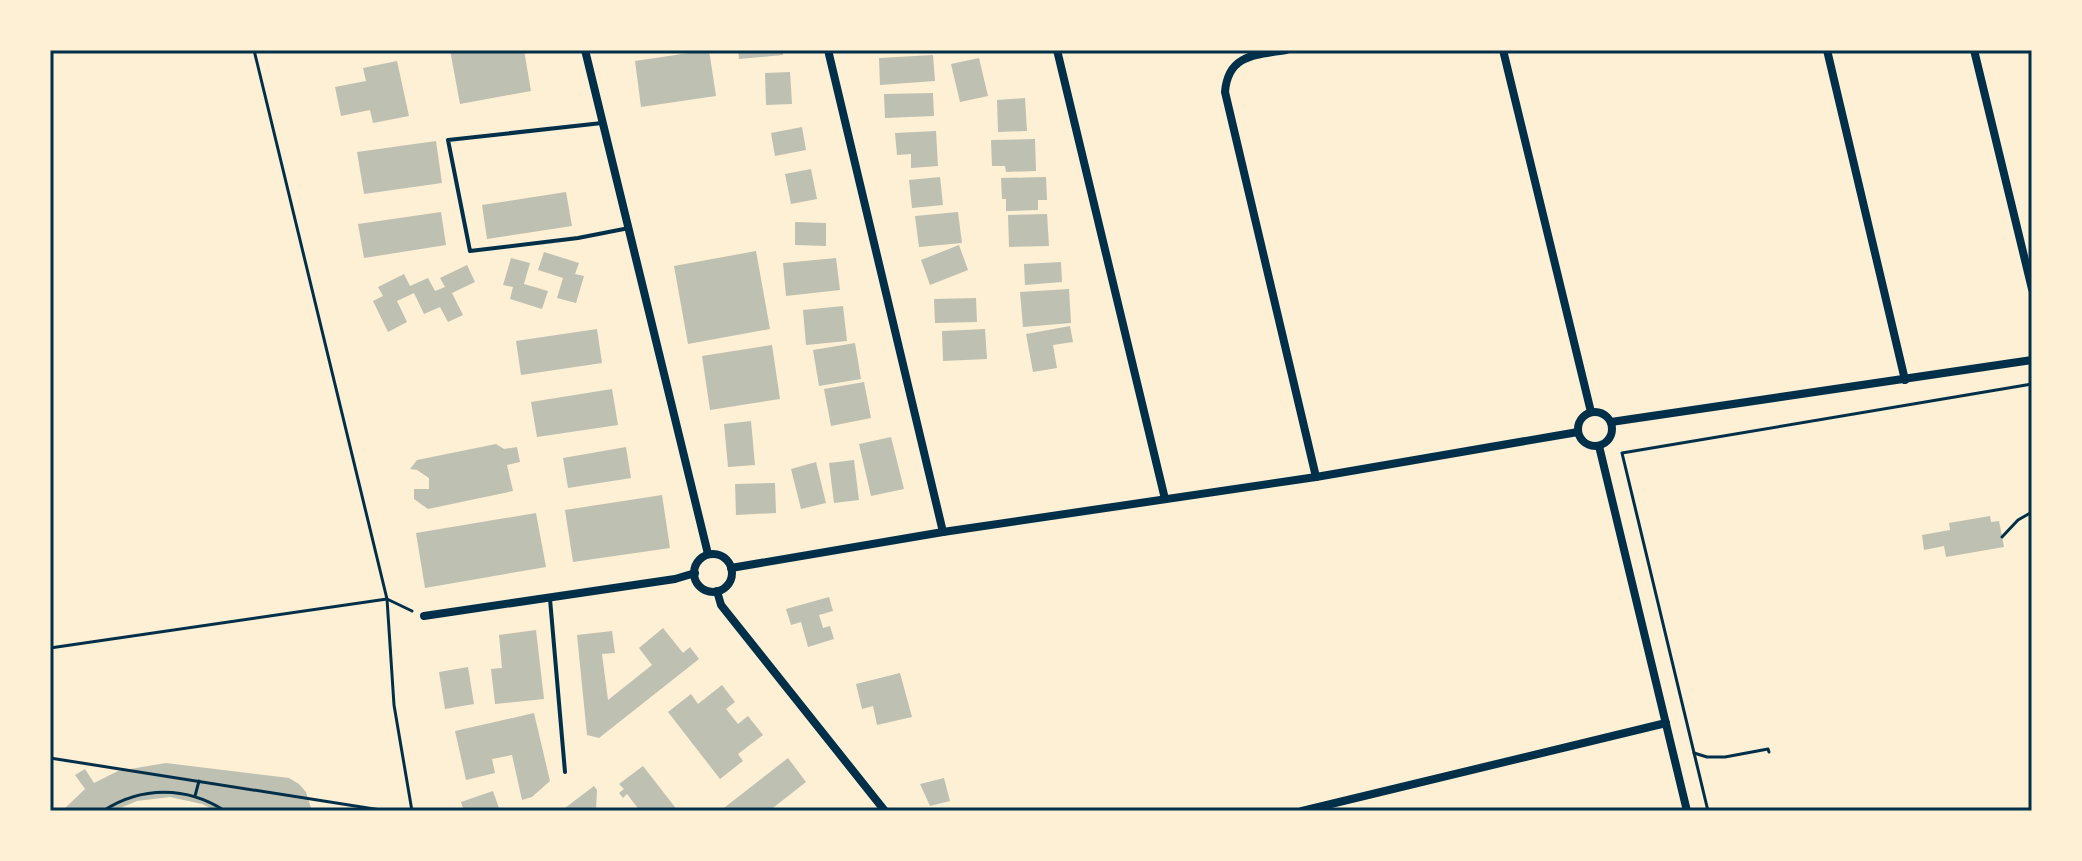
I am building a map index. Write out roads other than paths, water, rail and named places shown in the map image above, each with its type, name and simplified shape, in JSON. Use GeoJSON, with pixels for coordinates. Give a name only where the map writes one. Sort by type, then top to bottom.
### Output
{"type":"FeatureCollection","features":[{"type":"Feature","properties":{"kind":"street"},"geometry":{"type":"LineString","coordinates":[[585,50],[708,554]]}},
{"type":"Feature","properties":{"kind":"street"},"geometry":{"type":"LineString","coordinates":[[828,50],[943,532]]}},
{"type":"Feature","properties":{"kind":"street"},"geometry":{"type":"LineString","coordinates":[[1057,50],[1165,499]]}},
{"type":"Feature","properties":{"kind":"street"},"geometry":{"type":"LineString","coordinates":[[1286,50],[1243,59],[1227,76],[1225,92],[1316,477]]}},
{"type":"Feature","properties":{"kind":"street"},"geometry":{"type":"LineString","coordinates":[[1503,50],[1591,412]]}},
{"type":"Feature","properties":{"kind":"street"},"geometry":{"type":"LineString","coordinates":[[1827,50],[1905,380]]}},
{"type":"Feature","properties":{"kind":"street"},"geometry":{"type":"LineString","coordinates":[[1974,50],[2032,289]]}},
{"type":"Feature","properties":{"kind":"street"},"geometry":{"type":"LineString","coordinates":[[1611,422],[2032,360]]}},
{"type":"Feature","properties":{"kind":"street"},"geometry":{"type":"LineString","coordinates":[[1591,412],[1605,415],[1611,422],[1609,439],[1599,446],[1583,442],[1578,432],[1579,421],[1591,412]]}},
{"type":"Feature","properties":{"kind":"street"},"geometry":{"type":"LineString","coordinates":[[731,568],[943,532],[1316,477],[1578,432]]}},
{"type":"Feature","properties":{"kind":"street"},"geometry":{"type":"LineString","coordinates":[[1599,446],[1687,811]]}},
{"type":"Feature","properties":{"kind":"street"},"geometry":{"type":"LineString","coordinates":[[708,554],[723,557],[731,568],[729,583],[717,591],[703,588],[695,573],[697,563],[708,554]]}},
{"type":"Feature","properties":{"kind":"street"},"geometry":{"type":"LineString","coordinates":[[424,616],[550,599],[695,573]]}},
{"type":"Feature","properties":{"kind":"street"},"geometry":{"type":"LineString","coordinates":[[717,591],[721,605],[885,811]]}},
{"type":"Feature","properties":{"kind":"street"},"geometry":{"type":"LineString","coordinates":[[1302,811],[1666,723]]}},
{"type":"Feature","properties":{"kind":"lane"},"geometry":{"type":"LineString","coordinates":[[602,123],[448,140],[470,251],[578,238],[629,228]]}},
{"type":"Feature","properties":{"kind":"lane"},"geometry":{"type":"LineString","coordinates":[[550,599],[565,772]]}}]}
